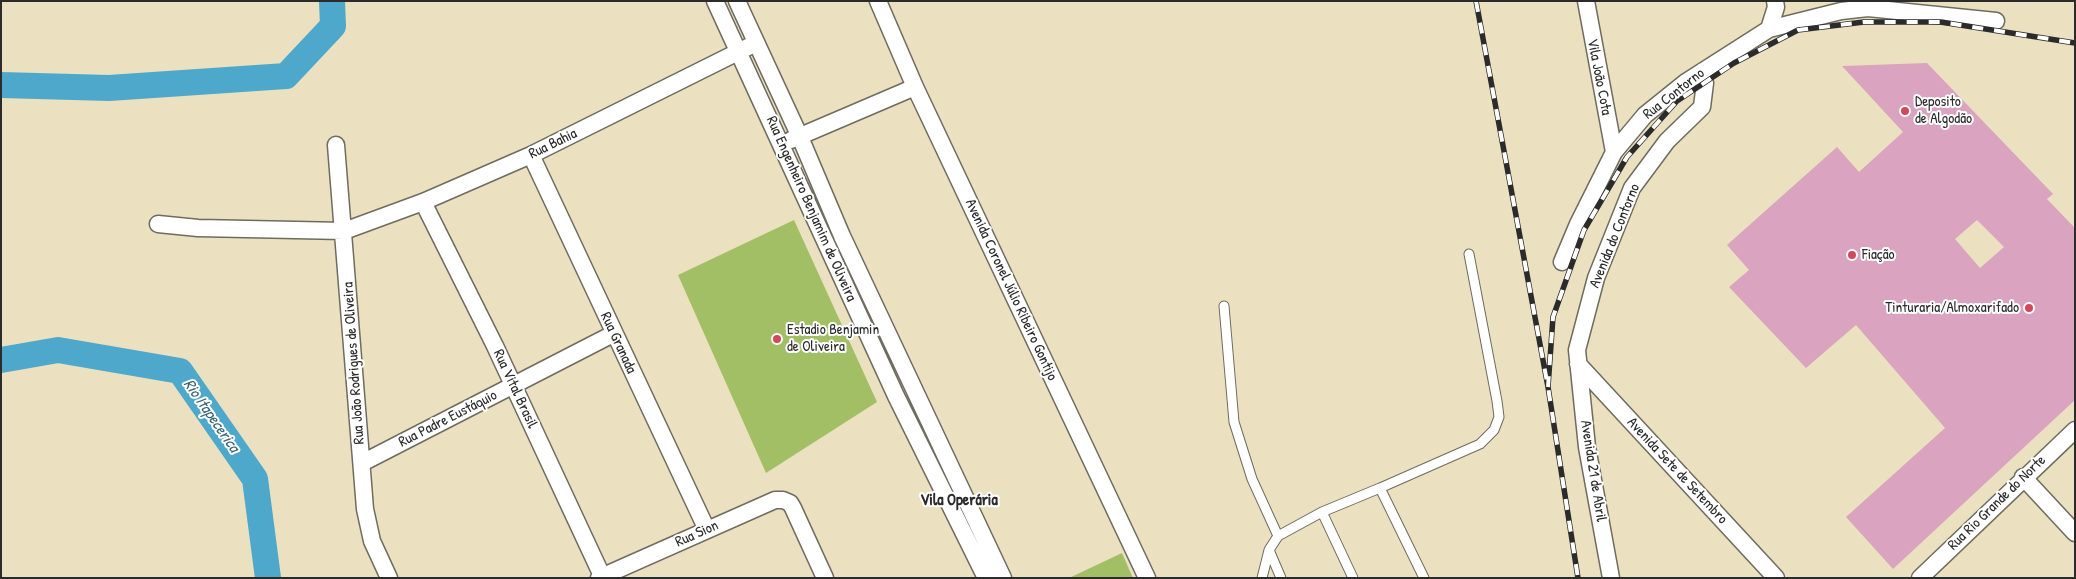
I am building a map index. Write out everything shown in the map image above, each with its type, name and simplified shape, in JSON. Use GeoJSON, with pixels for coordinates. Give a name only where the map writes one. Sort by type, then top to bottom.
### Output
{"type":"FeatureCollection","features":[{"type":"Feature","properties":{"kind":"street","name":"Rua Engenheiro Benjamim de Oliveira"},"geometry":{"type":"LineString","coordinates":[[715,1],[896,396],[987,567],[1003,578]]}},
{"type":"Feature","properties":{"kind":"street","name":"Rua Engenheiro Benjamim de Oliveira"},"geometry":{"type":"LineString","coordinates":[[737,1],[800,137],[987,567]]}},
{"type":"Feature","properties":{"kind":"street","name":"Avenida Coronel Júlio Ribeiro Gontijo"},"geometry":{"type":"LineString","coordinates":[[878,1],[916,87],[1147,578]]}},
{"type":"Feature","properties":{"kind":"street","name":"Vila João Cota"},"geometry":{"type":"LineString","coordinates":[[1586,1],[1614,152]]}},
{"type":"Feature","properties":{"kind":"street"},"geometry":{"type":"LineString","coordinates":[[1769,29],[1776,7],[1775,1]]}},
{"type":"Feature","properties":{"kind":"street","name":"Rua Contorno"},"geometry":{"type":"LineString","coordinates":[[1562,262],[1578,224],[1614,152],[1645,115],[1703,71],[1769,29],[1869,4],[1996,21]]}},
{"type":"Feature","properties":{"kind":"street","name":"Rua Bahia"},"geometry":{"type":"LineString","coordinates":[[344,230],[424,202],[531,155],[756,43]]}},
{"type":"Feature","properties":{"kind":"street","name":"Avenida do Contorno"},"geometry":{"type":"LineString","coordinates":[[1578,364],[1577,350],[1596,278],[1632,188],[1667,141],[1702,107],[1705,83],[1703,71]]}},
{"type":"Feature","properties":{"kind":"street"},"geometry":{"type":"LineString","coordinates":[[782,144],[916,87]]}},
{"type":"Feature","properties":{"kind":"street","name":"Rua João Rodrigues de Oliveira"},"geometry":{"type":"LineString","coordinates":[[336,145],[369,529],[372,541],[389,578]]}},
{"type":"Feature","properties":{"kind":"street","name":"Rua Granada"},"geometry":{"type":"LineString","coordinates":[[531,155],[613,334],[707,530]]}},
{"type":"Feature","properties":{"kind":"street","name":"Rua Vital Brasil"},"geometry":{"type":"LineString","coordinates":[[424,202],[513,385],[601,577]]}},
{"type":"Feature","properties":{"kind":"street"},"geometry":{"type":"LineString","coordinates":[[158,224],[198,228],[344,230]]}},
{"type":"Feature","properties":{"kind":"street","name":"Rua Padre Eustáquio"},"geometry":{"type":"LineString","coordinates":[[362,463],[613,334]]}},
{"type":"Feature","properties":{"kind":"street","name":"Avenida 21 de Abril"},"geometry":{"type":"LineString","coordinates":[[1578,364],[1587,447],[1611,578]]}},
{"type":"Feature","properties":{"kind":"street","name":"Avenida Sete de Setembro"},"geometry":{"type":"LineString","coordinates":[[1578,364],[1776,578]]}},
{"type":"Feature","properties":{"kind":"street","name":"Rua Rio Grande do Norte"},"geometry":{"type":"LineString","coordinates":[[1920,578],[2075,430]]}},
{"type":"Feature","properties":{"kind":"street"},"geometry":{"type":"LineString","coordinates":[[2023,478],[2075,533]]}},
{"type":"Feature","properties":{"kind":"street","name":"Rua Sion"},"geometry":{"type":"LineString","coordinates":[[601,577],[775,500],[787,501],[793,508],[825,578]]}},
{"type":"Feature","properties":{"kind":"lane"},"geometry":{"type":"LineString","coordinates":[[1262,578],[1269,550],[1278,536],[1322,512],[1480,444],[1494,430],[1499,417],[1497,402],[1469,254]]}},
{"type":"Feature","properties":{"kind":"lane"},"geometry":{"type":"LineString","coordinates":[[1224,306],[1234,422],[1252,479],[1278,536]]}},
{"type":"Feature","properties":{"kind":"lane"},"geometry":{"type":"LineString","coordinates":[[1380,488],[1424,578]]}},
{"type":"Feature","properties":{"kind":"lane"},"geometry":{"type":"LineString","coordinates":[[1322,512],[1353,578]]}},
{"type":"Feature","properties":{"kind":"lane"},"geometry":{"type":"LineString","coordinates":[[1269,550],[1281,578]]}},
{"type":"Feature","properties":{"kind":"green space","name":"Estadio Benjamin de Oliveira"},"geometry":{"type":"Polygon","coordinates":[[[794,220],[877,402],[766,473],[678,275],[794,220]]]}},
{"type":"Feature","properties":{"kind":"green space"},"geometry":{"type":"Polygon","coordinates":[[[1122,553],[1133,578],[1069,578],[1122,553]]]}},
{"type":"Feature","properties":{"kind":"building"},"geometry":{"type":"Polygon","coordinates":[[[1927,63],[2053,194],[2047,199],[2075,228],[2075,400],[1893,569],[1846,517],[1945,428],[1856,325],[1806,368],[1729,287],[1749,270],[1727,245],[1837,147],[1859,172],[1903,132],[1842,66],[1927,63]],[[1977,220],[1955,239],[1980,268],[2004,247],[1977,220]]]}},
{"type":"Feature","properties":{"kind":"waterway","name":"Rio Itapecerica"},"geometry":{"type":"LineString","coordinates":[[1,85],[109,88],[286,76],[333,26],[332,1]]}},
{"type":"Feature","properties":{"kind":"waterway","name":"Rio Itapecerica"},"geometry":{"type":"LineString","coordinates":[[1,360],[58,350],[180,371],[255,479],[268,578]]}},
{"type":"Feature","properties":{"kind":"railway"},"geometry":{"type":"LineString","coordinates":[[1476,1],[1548,387],[1578,578]]}},
{"type":"Feature","properties":{"kind":"railway"},"geometry":{"type":"LineString","coordinates":[[1548,387],[1553,317],[1584,230],[1627,157],[1677,101],[1734,63],[1798,30],[1864,22],[1941,22],[2075,43]]}},
{"type":"Feature","properties":{"kind":"place","name":"Deposito de Algodão"},"geometry":{"type":"Point","coordinates":[1905,111]}},
{"type":"Feature","properties":{"kind":"place","name":"Fiação"},"geometry":{"type":"Point","coordinates":[1852,255]}},
{"type":"Feature","properties":{"kind":"place","name":"Tinturaria/Almoxarifado"},"geometry":{"type":"Point","coordinates":[2029,308]}},
{"type":"Feature","properties":{"kind":"place","name":"Estadio Benjamin de Oliveira"},"geometry":{"type":"Point","coordinates":[777,339]}},
{"type":"Feature","properties":{"kind":"district","name":"Vila Operária"},"geometry":{"type":"Point","coordinates":[959,501]}}]}
